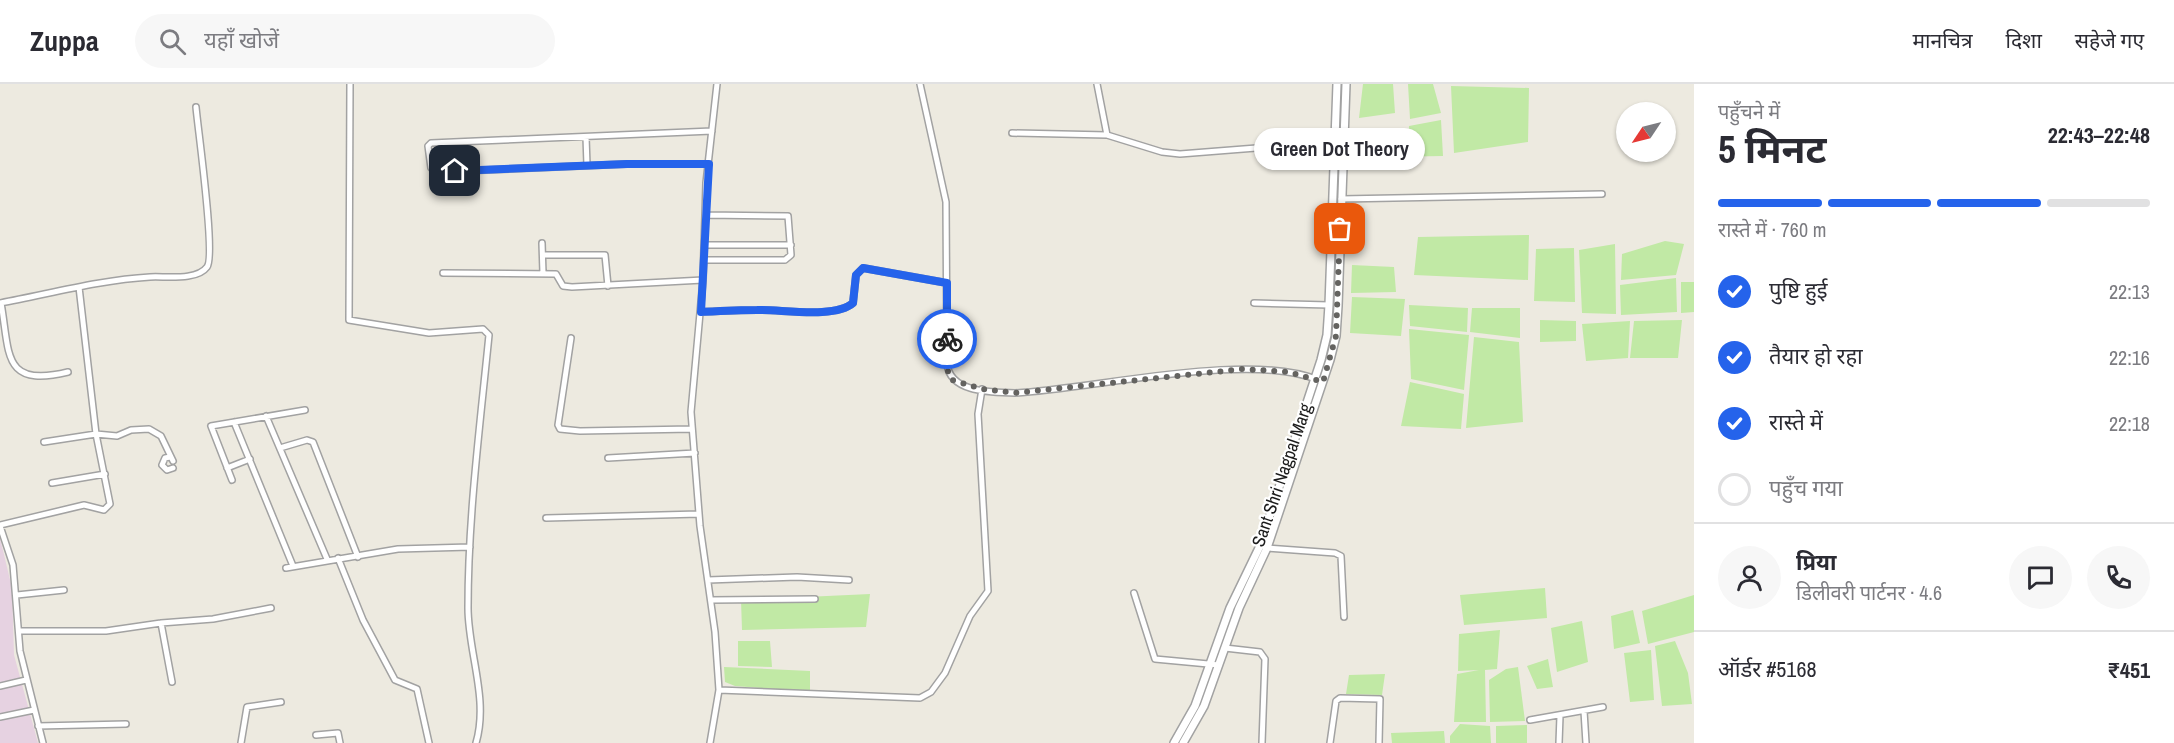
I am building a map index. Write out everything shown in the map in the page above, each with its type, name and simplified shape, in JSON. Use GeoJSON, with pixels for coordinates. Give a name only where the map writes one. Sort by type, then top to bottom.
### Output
{"type":"FeatureCollection","features":[{"type":"Feature","properties":{"kind":"street"},"geometry":{"type":"LineString","coordinates":[[350,84],[349,320],[411,332],[440,333],[483,329],[489,333],[470,547],[468,613],[480,716],[476,743]]}},
{"type":"Feature","properties":{"kind":"street"},"geometry":{"type":"LineString","coordinates":[[710,743],[718,690],[711,600],[699,514],[692,402],[701,312],[705,215],[717,84]]}},
{"type":"Feature","properties":{"kind":"street"},"geometry":{"type":"LineString","coordinates":[[920,84],[944,189],[948,374],[956,382],[982,389],[1015,393],[1038,392],[1243,369],[1289,372],[1323,382]]}},
{"type":"Feature","properties":{"kind":"street"},"geometry":{"type":"LineString","coordinates":[[1097,84],[1107,135]]}},
{"type":"Feature","properties":{"kind":"street","name":"Sant Shri Nagpal Marg"},"geometry":{"type":"LineString","coordinates":[[1174,743],[1195,706],[1230,608],[1258,548],[1315,378],[1327,335],[1337,84]]}},
{"type":"Feature","properties":{"kind":"street","name":"Sant Shri Nagpal Marg"},"geometry":{"type":"LineString","coordinates":[[1183,743],[1203,706],[1239,608],[1267,548],[1323,382],[1336,336],[1346,84]]}},
{"type":"Feature","properties":{"kind":"street"},"geometry":{"type":"LineString","coordinates":[[68,372],[44,377],[28,375],[16,370],[11,360],[0,303],[145,277],[196,274],[207,268],[210,256],[209,236],[196,107]]}},
{"type":"Feature","properties":{"kind":"street"},"geometry":{"type":"LineString","coordinates":[[709,164],[587,165],[437,172],[431,168],[428,146],[431,143],[712,130]]}},
{"type":"Feature","properties":{"kind":"street"},"geometry":{"type":"LineString","coordinates":[[1012,133],[1107,135],[1162,152],[1180,154],[1333,142]]}},
{"type":"Feature","properties":{"kind":"street"},"geometry":{"type":"LineString","coordinates":[[586,136],[587,165]]}},
{"type":"Feature","properties":{"kind":"street"},"geometry":{"type":"LineString","coordinates":[[1331,206],[1341,202],[1602,194]]}},
{"type":"Feature","properties":{"kind":"street"},"geometry":{"type":"LineString","coordinates":[[704,260],[785,260],[791,255],[788,216],[705,215]]}},
{"type":"Feature","properties":{"kind":"street"},"geometry":{"type":"LineString","coordinates":[[543,243],[543,273]]}},
{"type":"Feature","properties":{"kind":"street"},"geometry":{"type":"LineString","coordinates":[[704,245],[791,245]]}},
{"type":"Feature","properties":{"kind":"street"},"geometry":{"type":"LineString","coordinates":[[543,255],[605,255],[608,286]]}},
{"type":"Feature","properties":{"kind":"street"},"geometry":{"type":"LineString","coordinates":[[701,312],[759,309],[802,312],[846,308],[853,303],[856,275],[863,268],[947,283]]}},
{"type":"Feature","properties":{"kind":"street"},"geometry":{"type":"LineString","coordinates":[[443,273],[556,274],[565,287],[703,280]]}},
{"type":"Feature","properties":{"kind":"street"},"geometry":{"type":"LineString","coordinates":[[43,743],[26,680],[13,565],[0,526],[84,505],[107,509],[110,504],[96,434],[79,288]]}},
{"type":"Feature","properties":{"kind":"street"},"geometry":{"type":"LineString","coordinates":[[1254,303],[1329,305]]}},
{"type":"Feature","properties":{"kind":"street"},"geometry":{"type":"LineString","coordinates":[[571,338],[558,425],[560,429],[580,431],[692,429]]}},
{"type":"Feature","properties":{"kind":"street"},"geometry":{"type":"LineString","coordinates":[[718,690],[920,698],[931,692],[945,673],[970,616],[987,591],[978,414],[982,389]]}},
{"type":"Feature","properties":{"kind":"street"},"geometry":{"type":"LineString","coordinates":[[232,480],[211,427],[305,410]]}},
{"type":"Feature","properties":{"kind":"street"},"geometry":{"type":"LineString","coordinates":[[266,416],[327,559]]}},
{"type":"Feature","properties":{"kind":"street"},"geometry":{"type":"LineString","coordinates":[[234,422],[293,566]]}},
{"type":"Feature","properties":{"kind":"street"},"geometry":{"type":"LineString","coordinates":[[44,442],[96,434],[117,436],[131,430],[149,429],[158,433],[167,444],[172,462]]}},
{"type":"Feature","properties":{"kind":"street"},"geometry":{"type":"LineString","coordinates":[[280,448],[307,440],[313,442],[358,557]]}},
{"type":"Feature","properties":{"kind":"street"},"geometry":{"type":"LineString","coordinates":[[608,458],[695,453]]}},
{"type":"Feature","properties":{"kind":"street"},"geometry":{"type":"LineString","coordinates":[[227,468],[250,459]]}},
{"type":"Feature","properties":{"kind":"street"},"geometry":{"type":"LineString","coordinates":[[51,483],[105,474]]}},
{"type":"Feature","properties":{"kind":"street"},"geometry":{"type":"LineString","coordinates":[[546,518],[699,514]]}},
{"type":"Feature","properties":{"kind":"street"},"geometry":{"type":"LineString","coordinates":[[286,568],[327,559],[358,557],[398,549],[470,547]]}},
{"type":"Feature","properties":{"kind":"street"},"geometry":{"type":"LineString","coordinates":[[1267,548],[1335,553],[1341,556],[1344,617]]}},
{"type":"Feature","properties":{"kind":"street"},"geometry":{"type":"LineString","coordinates":[[338,558],[363,620],[395,680],[417,689],[429,743]]}},
{"type":"Feature","properties":{"kind":"street"},"geometry":{"type":"LineString","coordinates":[[708,580],[797,577],[849,580]]}},
{"type":"Feature","properties":{"kind":"street"},"geometry":{"type":"LineString","coordinates":[[17,595],[64,590]]}},
{"type":"Feature","properties":{"kind":"street"},"geometry":{"type":"LineString","coordinates":[[1134,593],[1155,659],[1218,665]]}},
{"type":"Feature","properties":{"kind":"street"},"geometry":{"type":"LineString","coordinates":[[711,600],[815,600]]}},
{"type":"Feature","properties":{"kind":"street"},"geometry":{"type":"LineString","coordinates":[[19,631],[106,631],[160,623],[213,619],[271,608]]}},
{"type":"Feature","properties":{"kind":"street"},"geometry":{"type":"LineString","coordinates":[[160,623],[172,682]]}},
{"type":"Feature","properties":{"kind":"street"},"geometry":{"type":"LineString","coordinates":[[1225,648],[1260,652],[1265,659],[1262,743]]}},
{"type":"Feature","properties":{"kind":"street"},"geometry":{"type":"LineString","coordinates":[[0,686],[26,680]]}},
{"type":"Feature","properties":{"kind":"street"},"geometry":{"type":"LineString","coordinates":[[1330,743],[1338,698],[1380,699],[1379,743]]}},
{"type":"Feature","properties":{"kind":"street"},"geometry":{"type":"LineString","coordinates":[[242,743],[247,707],[281,702]]}},
{"type":"Feature","properties":{"kind":"street"},"geometry":{"type":"LineString","coordinates":[[1530,720],[1603,707]]}},
{"type":"Feature","properties":{"kind":"street"},"geometry":{"type":"LineString","coordinates":[[0,717],[34,710]]}},
{"type":"Feature","properties":{"kind":"street"},"geometry":{"type":"LineString","coordinates":[[1584,711],[1586,743]]}},
{"type":"Feature","properties":{"kind":"street"},"geometry":{"type":"LineString","coordinates":[[1559,743],[1560,716]]}},
{"type":"Feature","properties":{"kind":"street"},"geometry":{"type":"LineString","coordinates":[[38,726],[126,724]]}},
{"type":"Feature","properties":{"kind":"street"},"geometry":{"type":"LineString","coordinates":[[316,735],[338,733],[340,743]]}},
{"type":"Feature","properties":{"kind":"shaded area"},"geometry":{"type":"Polygon","coordinates":[[[0,538],[12,588],[14,655],[38,743],[0,743],[0,538]]]}},
{"type":"Feature","properties":{"kind":"green space"},"geometry":{"type":"Polygon","coordinates":[[[1363,84],[1393,84],[1395,113],[1359,118],[1363,84]]]}},
{"type":"Feature","properties":{"kind":"green space"},"geometry":{"type":"Polygon","coordinates":[[[1408,84],[1433,84],[1441,113],[1410,119],[1408,84]]]}},
{"type":"Feature","properties":{"kind":"green space"},"geometry":{"type":"Polygon","coordinates":[[[1451,86],[1529,88],[1528,142],[1454,153],[1451,86]]]}},
{"type":"Feature","properties":{"kind":"green space"},"geometry":{"type":"Polygon","coordinates":[[[1441,120],[1443,156],[1389,157],[1408,149],[1409,126],[1441,120]]]}},
{"type":"Feature","properties":{"kind":"green space"},"geometry":{"type":"Polygon","coordinates":[[[1529,235],[1528,280],[1414,275],[1418,237],[1529,235]]]}},
{"type":"Feature","properties":{"kind":"green space"},"geometry":{"type":"Polygon","coordinates":[[[1665,241],[1684,244],[1676,275],[1621,280],[1622,254],[1665,241]]]}},
{"type":"Feature","properties":{"kind":"green space"},"geometry":{"type":"Polygon","coordinates":[[[1615,244],[1616,314],[1582,313],[1579,250],[1615,244]]]}},
{"type":"Feature","properties":{"kind":"green space"},"geometry":{"type":"Polygon","coordinates":[[[1574,248],[1575,302],[1534,301],[1536,249],[1574,248]]]}},
{"type":"Feature","properties":{"kind":"green space"},"geometry":{"type":"Polygon","coordinates":[[[1352,265],[1394,267],[1396,292],[1351,293],[1352,265]]]}},
{"type":"Feature","properties":{"kind":"green space"},"geometry":{"type":"Polygon","coordinates":[[[1676,278],[1677,312],[1621,315],[1620,285],[1676,278]]]}},
{"type":"Feature","properties":{"kind":"green space"},"geometry":{"type":"Polygon","coordinates":[[[1681,282],[1694,282],[1694,312],[1681,313],[1681,282]]]}},
{"type":"Feature","properties":{"kind":"green space"},"geometry":{"type":"Polygon","coordinates":[[[1352,297],[1405,299],[1401,336],[1350,333],[1352,297]]]}},
{"type":"Feature","properties":{"kind":"green space"},"geometry":{"type":"Polygon","coordinates":[[[1409,305],[1468,308],[1467,332],[1410,326],[1409,305]]]}},
{"type":"Feature","properties":{"kind":"green space"},"geometry":{"type":"Polygon","coordinates":[[[1472,308],[1520,308],[1520,338],[1470,332],[1472,308]]]}},
{"type":"Feature","properties":{"kind":"green space"},"geometry":{"type":"Polygon","coordinates":[[[1540,320],[1576,321],[1576,341],[1540,342],[1540,320]]]}},
{"type":"Feature","properties":{"kind":"green space"},"geometry":{"type":"Polygon","coordinates":[[[1682,320],[1678,358],[1630,358],[1634,321],[1682,320]]]}},
{"type":"Feature","properties":{"kind":"green space"},"geometry":{"type":"Polygon","coordinates":[[[1630,321],[1628,358],[1586,361],[1582,324],[1630,321]]]}},
{"type":"Feature","properties":{"kind":"green space"},"geometry":{"type":"Polygon","coordinates":[[[1409,329],[1469,335],[1464,390],[1411,379],[1409,329]]]}},
{"type":"Feature","properties":{"kind":"green space"},"geometry":{"type":"Polygon","coordinates":[[[1474,337],[1519,342],[1523,422],[1466,428],[1474,337]]]}},
{"type":"Feature","properties":{"kind":"green space"},"geometry":{"type":"Polygon","coordinates":[[[1410,382],[1464,394],[1461,429],[1401,426],[1410,382]]]}},
{"type":"Feature","properties":{"kind":"green space"},"geometry":{"type":"Polygon","coordinates":[[[1545,588],[1547,618],[1464,625],[1460,595],[1545,588]]]}},
{"type":"Feature","properties":{"kind":"green space"},"geometry":{"type":"Polygon","coordinates":[[[870,594],[866,627],[742,630],[741,600],[870,594]]]}},
{"type":"Feature","properties":{"kind":"green space"},"geometry":{"type":"Polygon","coordinates":[[[1694,595],[1694,632],[1648,644],[1642,611],[1694,595]]]}},
{"type":"Feature","properties":{"kind":"green space"},"geometry":{"type":"Polygon","coordinates":[[[1633,610],[1640,643],[1614,649],[1611,616],[1633,610]]]}},
{"type":"Feature","properties":{"kind":"green space"},"geometry":{"type":"Polygon","coordinates":[[[1582,621],[1588,662],[1557,672],[1551,628],[1582,621]]]}},
{"type":"Feature","properties":{"kind":"green space"},"geometry":{"type":"Polygon","coordinates":[[[1500,630],[1497,669],[1485,670],[1486,722],[1454,722],[1457,674],[1479,670],[1458,671],[1459,634],[1500,630]]]}},
{"type":"Feature","properties":{"kind":"green space"},"geometry":{"type":"Polygon","coordinates":[[[738,641],[770,641],[772,667],[738,666],[738,641]]]}},
{"type":"Feature","properties":{"kind":"green space"},"geometry":{"type":"Polygon","coordinates":[[[1675,641],[1688,673],[1692,704],[1662,706],[1655,646],[1675,641]]]}},
{"type":"Feature","properties":{"kind":"green space"},"geometry":{"type":"Polygon","coordinates":[[[1651,650],[1654,700],[1630,702],[1624,653],[1651,650]]]}},
{"type":"Feature","properties":{"kind":"green space"},"geometry":{"type":"Polygon","coordinates":[[[1548,659],[1553,687],[1537,689],[1527,666],[1548,659]]]}},
{"type":"Feature","properties":{"kind":"green space"},"geometry":{"type":"Polygon","coordinates":[[[724,667],[810,671],[810,692],[735,686],[725,682],[724,667]]]}},
{"type":"Feature","properties":{"kind":"green space"},"geometry":{"type":"Polygon","coordinates":[[[1518,667],[1525,721],[1490,722],[1489,680],[1506,669],[1518,667]]]}},
{"type":"Feature","properties":{"kind":"green space"},"geometry":{"type":"Polygon","coordinates":[[[1385,674],[1382,695],[1346,694],[1349,675],[1385,674]]]}},
{"type":"Feature","properties":{"kind":"green space"},"geometry":{"type":"Polygon","coordinates":[[[1460,724],[1490,726],[1491,743],[1450,743],[1450,736],[1460,724]]]}},
{"type":"Feature","properties":{"kind":"green space"},"geometry":{"type":"Polygon","coordinates":[[[1527,725],[1527,743],[1496,743],[1496,726],[1527,725]]]}},
{"type":"Feature","properties":{"kind":"green space"},"geometry":{"type":"Polygon","coordinates":[[[1444,731],[1445,743],[1392,743],[1391,733],[1444,731]]]}},
{"type":"Feature","properties":{"kind":"way so far"},"geometry":{"type":"LineString","coordinates":[[947,339],[947,369],[952,380],[992,392],[1038,392],[1243,369],[1289,372],[1323,382],[1336,336],[1340,229]]}},
{"type":"Feature","properties":{"kind":"place","name":"Green Dot Theory"},"geometry":{"type":"Point","coordinates":[1340,229]}},
{"type":"Feature","properties":{"kind":"route"},"geometry":{"type":"LineString","coordinates":[[455,171],[627,164],[709,164],[706,183],[701,312],[759,309],[802,312],[846,308],[853,303],[856,275],[863,268],[947,283],[947,339]]}}]}
